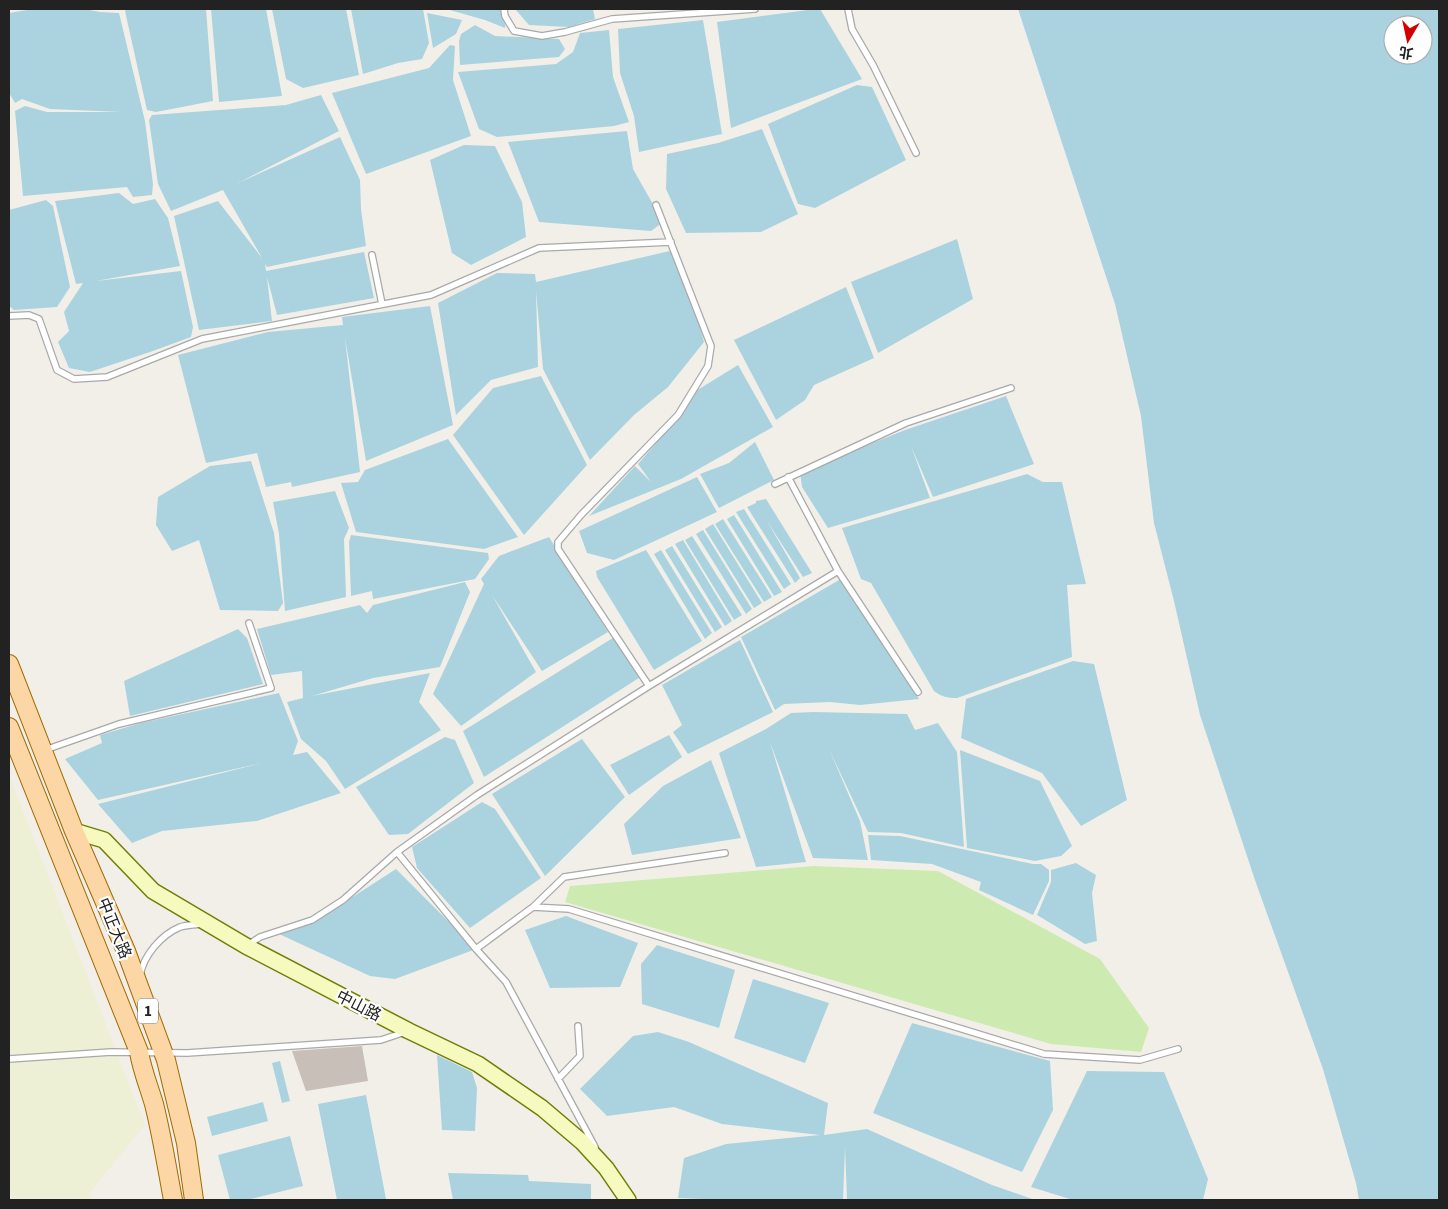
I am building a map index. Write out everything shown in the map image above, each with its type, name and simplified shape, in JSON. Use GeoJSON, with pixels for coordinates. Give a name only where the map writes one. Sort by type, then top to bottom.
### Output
{"type":"FeatureCollection","features":[{"type":"Feature","properties":{"kind":"main road","name":"中正大路"},"geometry":{"type":"LineString","coordinates":[[9,664],[74,831],[126,950],[166,1060],[186,1143],[194,1200]]}},
{"type":"Feature","properties":{"kind":"main road","name":"中正大路"},"geometry":{"type":"LineString","coordinates":[[9,727],[138,1052],[162,1140],[173,1200]]}},
{"type":"Feature","properties":{"kind":"street","name":"中山路"},"geometry":{"type":"LineString","coordinates":[[74,831],[104,840],[153,891],[246,946],[409,1031],[478,1064],[542,1108],[582,1142],[606,1168],[628,1200]]}},
{"type":"Feature","properties":{"kind":"lane"},"geometry":{"type":"LineString","coordinates":[[504,9],[505,16],[514,31],[542,36],[565,32],[612,19],[756,9]]}},
{"type":"Feature","properties":{"kind":"lane"},"geometry":{"type":"LineString","coordinates":[[848,9],[852,29],[873,65],[916,153]]}},
{"type":"Feature","properties":{"kind":"lane"},"geometry":{"type":"LineString","coordinates":[[649,686],[558,549],[558,542],[678,415],[708,366],[711,346],[656,205]]}},
{"type":"Feature","properties":{"kind":"lane"},"geometry":{"type":"LineString","coordinates":[[9,316],[29,315],[39,319],[57,370],[74,379],[107,377],[202,339],[431,295],[539,248],[671,242]]}},
{"type":"Feature","properties":{"kind":"lane"},"geometry":{"type":"LineString","coordinates":[[372,255],[382,304]]}},
{"type":"Feature","properties":{"kind":"lane"},"geometry":{"type":"LineString","coordinates":[[775,484],[906,423],[1011,388]]}},
{"type":"Feature","properties":{"kind":"lane"},"geometry":{"type":"LineString","coordinates":[[788,477],[838,571],[918,692]]}},
{"type":"Feature","properties":{"kind":"lane"},"geometry":{"type":"LineString","coordinates":[[246,946],[260,936],[312,920],[343,900],[397,852],[478,795],[649,686],[838,571]]}},
{"type":"Feature","properties":{"kind":"lane"},"geometry":{"type":"LineString","coordinates":[[43,750],[119,724],[271,688],[249,623]]}},
{"type":"Feature","properties":{"kind":"lane"},"geometry":{"type":"LineString","coordinates":[[397,852],[476,949],[506,982],[606,1168]]}},
{"type":"Feature","properties":{"kind":"lane"},"geometry":{"type":"LineString","coordinates":[[476,949],[533,907],[564,877],[725,853]]}},
{"type":"Feature","properties":{"kind":"lane"},"geometry":{"type":"LineString","coordinates":[[533,907],[569,908],[1044,1054],[1140,1060],[1178,1048]]}},
{"type":"Feature","properties":{"kind":"lane"},"geometry":{"type":"LineString","coordinates":[[139,987],[140,973],[144,960],[156,944],[174,930],[183,926],[207,923]]}},
{"type":"Feature","properties":{"kind":"lane"},"geometry":{"type":"LineString","coordinates":[[558,1079],[580,1056],[578,1026]]}},
{"type":"Feature","properties":{"kind":"lane"},"geometry":{"type":"LineString","coordinates":[[9,1059],[111,1052],[187,1053],[381,1040],[409,1031]]}},
{"type":"Feature","properties":{"kind":"green space"},"geometry":{"type":"Polygon","coordinates":[[[9,774],[145,1125],[91,1191],[92,1200],[9,1200],[9,774]]]}},
{"type":"Feature","properties":{"kind":"green space"},"geometry":{"type":"Polygon","coordinates":[[[814,866],[938,871],[1100,959],[1149,1028],[1141,1052],[1051,1044],[565,902],[570,886],[814,866]]]}},
{"type":"Feature","properties":{"kind":"water"},"geometry":{"type":"Polygon","coordinates":[[[33,9],[84,9],[119,13],[145,121],[153,184],[152,195],[133,197],[127,187],[23,196],[15,111],[25,106],[47,112],[121,112],[50,109],[22,99],[15,103],[9,93],[9,13],[33,9]]]}},
{"type":"Feature","properties":{"kind":"water"},"geometry":{"type":"Polygon","coordinates":[[[127,9],[206,9],[213,101],[156,112],[147,110],[125,11],[127,9]]]}},
{"type":"Feature","properties":{"kind":"water"},"geometry":{"type":"Polygon","coordinates":[[[211,9],[266,9],[282,96],[219,102],[211,9]]]}},
{"type":"Feature","properties":{"kind":"water"},"geometry":{"type":"Polygon","coordinates":[[[272,9],[346,9],[359,75],[303,88],[286,79],[272,9]]]}},
{"type":"Feature","properties":{"kind":"water"},"geometry":{"type":"Polygon","coordinates":[[[351,9],[423,9],[429,43],[422,59],[398,63],[363,74],[351,9]]]}},
{"type":"Feature","properties":{"kind":"water"},"geometry":{"type":"Polygon","coordinates":[[[446,9],[507,9],[505,28],[485,20],[446,9]]]}},
{"type":"Feature","properties":{"kind":"water"},"geometry":{"type":"Polygon","coordinates":[[[515,9],[593,9],[595,19],[569,27],[529,25],[515,9]]]}},
{"type":"Feature","properties":{"kind":"water"},"geometry":{"type":"Polygon","coordinates":[[[820,9],[862,79],[731,128],[717,22],[820,9]]]}},
{"type":"Feature","properties":{"kind":"water"},"geometry":{"type":"Polygon","coordinates":[[[1018,9],[1439,9],[1439,1200],[1359,1200],[1356,1183],[1323,1069],[1256,883],[1200,715],[1154,523],[1141,416],[1115,304],[1018,9]]]}},
{"type":"Feature","properties":{"kind":"water"},"geometry":{"type":"Polygon","coordinates":[[[427,13],[462,20],[456,34],[433,48],[427,13]]]}},
{"type":"Feature","properties":{"kind":"water"},"geometry":{"type":"Polygon","coordinates":[[[703,20],[722,134],[639,152],[634,116],[620,73],[618,29],[703,20]]]}},
{"type":"Feature","properties":{"kind":"water"},"geometry":{"type":"Polygon","coordinates":[[[475,25],[495,36],[559,39],[565,49],[559,57],[460,65],[459,41],[461,34],[475,25]]]}},
{"type":"Feature","properties":{"kind":"water"},"geometry":{"type":"Polygon","coordinates":[[[609,30],[613,77],[629,122],[614,126],[497,137],[479,129],[458,72],[556,64],[573,52],[580,33],[609,30]]]}},
{"type":"Feature","properties":{"kind":"water"},"geometry":{"type":"Polygon","coordinates":[[[450,45],[455,46],[453,80],[471,136],[366,174],[332,93],[429,68],[450,45]]]}},
{"type":"Feature","properties":{"kind":"water"},"geometry":{"type":"Polygon","coordinates":[[[857,85],[872,87],[906,160],[815,208],[798,204],[768,124],[857,85]]]}},
{"type":"Feature","properties":{"kind":"water"},"geometry":{"type":"Polygon","coordinates":[[[321,95],[339,131],[238,183],[340,137],[360,180],[361,209],[366,246],[267,267],[265,264],[266,271],[364,252],[374,298],[277,315],[267,277],[272,321],[199,330],[174,216],[218,201],[262,258],[223,190],[171,211],[158,184],[149,120],[152,115],[286,105],[321,95]]]}},
{"type":"Feature","properties":{"kind":"water"},"geometry":{"type":"Polygon","coordinates":[[[762,129],[798,214],[761,232],[686,233],[666,189],[667,154],[718,143],[762,129]]]}},
{"type":"Feature","properties":{"kind":"water"},"geometry":{"type":"Polygon","coordinates":[[[627,131],[633,169],[663,222],[651,231],[539,222],[508,142],[627,131]]]}},
{"type":"Feature","properties":{"kind":"water"},"geometry":{"type":"Polygon","coordinates":[[[464,145],[495,146],[522,202],[526,237],[471,265],[452,253],[430,160],[464,145]]]}},
{"type":"Feature","properties":{"kind":"water"},"geometry":{"type":"Polygon","coordinates":[[[119,193],[133,204],[155,199],[168,218],[180,266],[96,281],[181,271],[193,327],[191,337],[90,372],[69,368],[58,342],[69,331],[64,312],[83,283],[76,284],[55,201],[119,193]]]}},
{"type":"Feature","properties":{"kind":"water"},"geometry":{"type":"Polygon","coordinates":[[[46,200],[53,206],[70,287],[57,307],[14,310],[9,306],[9,210],[46,200]]]}},
{"type":"Feature","properties":{"kind":"water"},"geometry":{"type":"Polygon","coordinates":[[[957,239],[973,299],[878,353],[851,282],[957,239]]]}},
{"type":"Feature","properties":{"kind":"water"},"geometry":{"type":"Polygon","coordinates":[[[674,250],[691,293],[704,342],[668,387],[634,415],[590,460],[543,369],[536,291],[538,367],[491,380],[456,415],[438,303],[497,273],[535,274],[536,282],[674,250]]]}},
{"type":"Feature","properties":{"kind":"water"},"geometry":{"type":"Polygon","coordinates":[[[846,287],[874,358],[814,385],[805,400],[776,420],[734,340],[846,287]]]}},
{"type":"Feature","properties":{"kind":"water"},"geometry":{"type":"Polygon","coordinates":[[[430,306],[453,425],[366,461],[345,338],[360,472],[292,487],[291,482],[266,487],[257,453],[206,463],[178,355],[268,332],[343,325],[342,317],[430,306]]]}},
{"type":"Feature","properties":{"kind":"water"},"geometry":{"type":"Polygon","coordinates":[[[738,365],[773,427],[681,479],[589,516],[635,466],[651,482],[638,464],[657,442],[655,439],[691,394],[738,365]]]}},
{"type":"Feature","properties":{"kind":"water"},"geometry":{"type":"Polygon","coordinates":[[[541,376],[587,465],[524,535],[453,435],[493,388],[541,376]]]}},
{"type":"Feature","properties":{"kind":"water"},"geometry":{"type":"Polygon","coordinates":[[[1006,396],[1034,464],[933,497],[911,446],[930,498],[828,528],[802,487],[800,472],[905,430],[1006,396]]]}},
{"type":"Feature","properties":{"kind":"water"},"geometry":{"type":"Polygon","coordinates":[[[448,439],[518,537],[484,549],[356,532],[341,483],[358,482],[365,470],[448,439]]]}},
{"type":"Feature","properties":{"kind":"water"},"geometry":{"type":"Polygon","coordinates":[[[755,442],[774,480],[719,508],[700,474],[729,463],[755,442]]]}},
{"type":"Feature","properties":{"kind":"water"},"geometry":{"type":"Polygon","coordinates":[[[251,461],[274,533],[283,603],[278,611],[220,610],[199,540],[172,551],[156,525],[158,497],[210,466],[251,461]]]}},
{"type":"Feature","properties":{"kind":"water"},"geometry":{"type":"Polygon","coordinates":[[[1027,474],[1043,482],[1062,482],[1086,584],[1067,585],[1072,657],[957,698],[942,696],[934,691],[871,583],[861,579],[842,528],[1027,474]]]}},
{"type":"Feature","properties":{"kind":"water"},"geometry":{"type":"Polygon","coordinates":[[[697,477],[717,512],[614,560],[587,553],[579,531],[697,477]]]}},
{"type":"Feature","properties":{"kind":"water"},"geometry":{"type":"Polygon","coordinates":[[[335,491],[349,528],[344,539],[346,597],[285,611],[279,534],[273,502],[335,491]]]}},
{"type":"Feature","properties":{"kind":"water"},"geometry":{"type":"Polygon","coordinates":[[[766,499],[812,573],[803,577],[767,521],[800,578],[795,583],[747,507],[756,503],[756,501],[766,499]]]}},
{"type":"Feature","properties":{"kind":"water"},"geometry":{"type":"Polygon","coordinates":[[[744,509],[791,584],[784,589],[736,512],[744,509]]]}},
{"type":"Feature","properties":{"kind":"water"},"geometry":{"type":"Polygon","coordinates":[[[734,515],[782,592],[774,596],[727,519],[734,515]]]}},
{"type":"Feature","properties":{"kind":"water"},"geometry":{"type":"Polygon","coordinates":[[[723,519],[772,597],[764,602],[715,524],[723,519]]]}},
{"type":"Feature","properties":{"kind":"water"},"geometry":{"type":"Polygon","coordinates":[[[713,524],[762,603],[754,608],[705,529],[713,524]]]}},
{"type":"Feature","properties":{"kind":"water"},"geometry":{"type":"Polygon","coordinates":[[[703,530],[752,609],[746,614],[696,534],[703,530]]]}},
{"type":"Feature","properties":{"kind":"water"},"geometry":{"type":"Polygon","coordinates":[[[351,535],[488,553],[489,559],[475,579],[373,599],[372,591],[351,596],[349,542],[351,535]]]}},
{"type":"Feature","properties":{"kind":"water"},"geometry":{"type":"Polygon","coordinates":[[[692,536],[742,615],[734,620],[685,540],[692,536]]]}},
{"type":"Feature","properties":{"kind":"water"},"geometry":{"type":"Polygon","coordinates":[[[549,537],[608,632],[542,671],[492,595],[536,672],[461,726],[433,694],[484,584],[481,579],[499,556],[549,537]]]}},
{"type":"Feature","properties":{"kind":"water"},"geometry":{"type":"Polygon","coordinates":[[[683,540],[732,621],[725,626],[675,544],[683,540]]]}},
{"type":"Feature","properties":{"kind":"water"},"geometry":{"type":"Polygon","coordinates":[[[672,546],[722,627],[715,632],[665,550],[672,546]]]}},
{"type":"Feature","properties":{"kind":"water"},"geometry":{"type":"Polygon","coordinates":[[[646,550],[702,641],[654,670],[597,577],[596,571],[646,550]]]}},
{"type":"Feature","properties":{"kind":"water"},"geometry":{"type":"Polygon","coordinates":[[[661,550],[712,633],[705,639],[654,554],[661,550]]]}},
{"type":"Feature","properties":{"kind":"water"},"geometry":{"type":"Polygon","coordinates":[[[846,576],[919,699],[860,705],[830,702],[784,704],[775,710],[741,637],[846,576]]]}},
{"type":"Feature","properties":{"kind":"water"},"geometry":{"type":"Polygon","coordinates":[[[465,582],[470,592],[440,667],[373,678],[312,696],[430,673],[419,702],[441,730],[345,789],[326,761],[301,739],[287,702],[303,698],[302,671],[271,675],[257,629],[360,605],[367,613],[373,605],[465,582]]]}},
{"type":"Feature","properties":{"kind":"water"},"geometry":{"type":"Polygon","coordinates":[[[238,629],[247,638],[263,684],[130,716],[124,681],[238,629]]]}},
{"type":"Feature","properties":{"kind":"water"},"geometry":{"type":"Polygon","coordinates":[[[616,636],[642,676],[484,777],[463,731],[616,636]]]}},
{"type":"Feature","properties":{"kind":"water"},"geometry":{"type":"Polygon","coordinates":[[[740,640],[773,712],[688,754],[673,732],[682,725],[662,685],[740,640]]]}},
{"type":"Feature","properties":{"kind":"water"},"geometry":{"type":"Polygon","coordinates":[[[1073,661],[1094,664],[1127,800],[1081,826],[1042,773],[961,738],[966,699],[1073,661]]]}},
{"type":"Feature","properties":{"kind":"water"},"geometry":{"type":"Polygon","coordinates":[[[279,693],[298,741],[293,755],[307,752],[341,793],[257,821],[162,831],[132,843],[98,804],[262,763],[98,800],[65,759],[102,743],[100,735],[141,723],[279,693]]]}},
{"type":"Feature","properties":{"kind":"water"},"geometry":{"type":"Polygon","coordinates":[[[791,713],[907,714],[915,730],[938,723],[957,752],[964,847],[901,833],[868,832],[829,749],[860,821],[868,860],[813,858],[770,742],[806,862],[756,867],[719,753],[766,729],[791,713]]]}},
{"type":"Feature","properties":{"kind":"water"},"geometry":{"type":"Polygon","coordinates":[[[669,735],[682,757],[629,795],[610,765],[669,735]]]}},
{"type":"Feature","properties":{"kind":"water"},"geometry":{"type":"Polygon","coordinates":[[[445,737],[455,740],[474,783],[408,834],[389,835],[356,787],[445,737]]]}},
{"type":"Feature","properties":{"kind":"water"},"geometry":{"type":"Polygon","coordinates":[[[582,739],[625,797],[545,876],[492,794],[582,739]]]}},
{"type":"Feature","properties":{"kind":"water"},"geometry":{"type":"Polygon","coordinates":[[[960,750],[1040,781],[1072,846],[1061,856],[1035,861],[967,848],[960,750]]]}},
{"type":"Feature","properties":{"kind":"water"},"geometry":{"type":"Polygon","coordinates":[[[711,760],[741,838],[632,855],[624,824],[663,786],[711,760]]]}},
{"type":"Feature","properties":{"kind":"water"},"geometry":{"type":"Polygon","coordinates":[[[482,802],[495,809],[541,878],[470,928],[417,868],[412,847],[482,802]]]}},
{"type":"Feature","properties":{"kind":"water"},"geometry":{"type":"Polygon","coordinates":[[[868,835],[900,836],[1033,864],[1041,864],[1049,870],[1049,881],[1033,915],[979,890],[981,882],[932,864],[871,860],[868,835]]]}},
{"type":"Feature","properties":{"kind":"water"},"geometry":{"type":"Polygon","coordinates":[[[1076,863],[1096,875],[1092,893],[1097,941],[1085,944],[1037,915],[1051,882],[1051,870],[1076,863]]]}},
{"type":"Feature","properties":{"kind":"water"},"geometry":{"type":"Polygon","coordinates":[[[396,869],[476,949],[395,979],[370,976],[279,934],[351,898],[396,869]]]}},
{"type":"Feature","properties":{"kind":"water"},"geometry":{"type":"Polygon","coordinates":[[[566,916],[638,943],[620,987],[550,988],[525,930],[566,916]]]}},
{"type":"Feature","properties":{"kind":"water"},"geometry":{"type":"Polygon","coordinates":[[[657,945],[735,970],[719,1028],[642,1004],[641,964],[657,945]]]}},
{"type":"Feature","properties":{"kind":"water"},"geometry":{"type":"Polygon","coordinates":[[[753,979],[829,1003],[805,1063],[734,1038],[753,979]]]}},
{"type":"Feature","properties":{"kind":"water"},"geometry":{"type":"Polygon","coordinates":[[[912,1023],[1050,1061],[1053,1110],[1022,1172],[873,1113],[912,1023]]]}},
{"type":"Feature","properties":{"kind":"water"},"geometry":{"type":"Polygon","coordinates":[[[658,1032],[689,1042],[828,1103],[824,1135],[867,1129],[992,1185],[1035,1200],[847,1200],[845,1147],[843,1200],[678,1198],[684,1158],[726,1144],[820,1135],[722,1124],[674,1107],[607,1116],[580,1089],[633,1036],[658,1032]]]}},
{"type":"Feature","properties":{"kind":"water"},"geometry":{"type":"Polygon","coordinates":[[[437,1055],[472,1072],[477,1088],[475,1131],[442,1130],[437,1055]]]}},
{"type":"Feature","properties":{"kind":"water"},"geometry":{"type":"Polygon","coordinates":[[[280,1061],[290,1101],[282,1103],[272,1063],[280,1061]]]}},
{"type":"Feature","properties":{"kind":"water"},"geometry":{"type":"Polygon","coordinates":[[[1087,1071],[1164,1072],[1208,1179],[1203,1200],[1073,1200],[1031,1187],[1087,1071]]]}},
{"type":"Feature","properties":{"kind":"water"},"geometry":{"type":"Polygon","coordinates":[[[366,1095],[386,1199],[337,1200],[318,1104],[366,1095]]]}},
{"type":"Feature","properties":{"kind":"water"},"geometry":{"type":"Polygon","coordinates":[[[263,1102],[268,1121],[212,1136],[207,1117],[263,1102]]]}},
{"type":"Feature","properties":{"kind":"water"},"geometry":{"type":"Polygon","coordinates":[[[290,1136],[303,1186],[247,1200],[230,1200],[218,1155],[290,1136]]]}},
{"type":"Feature","properties":{"kind":"water"},"geometry":{"type":"Polygon","coordinates":[[[448,1173],[528,1175],[529,1181],[591,1184],[591,1200],[453,1200],[448,1173]]]}},
{"type":"Feature","properties":{"kind":"building"},"geometry":{"type":"Polygon","coordinates":[[[362,1046],[368,1081],[306,1091],[292,1051],[362,1046]]]}}]}
